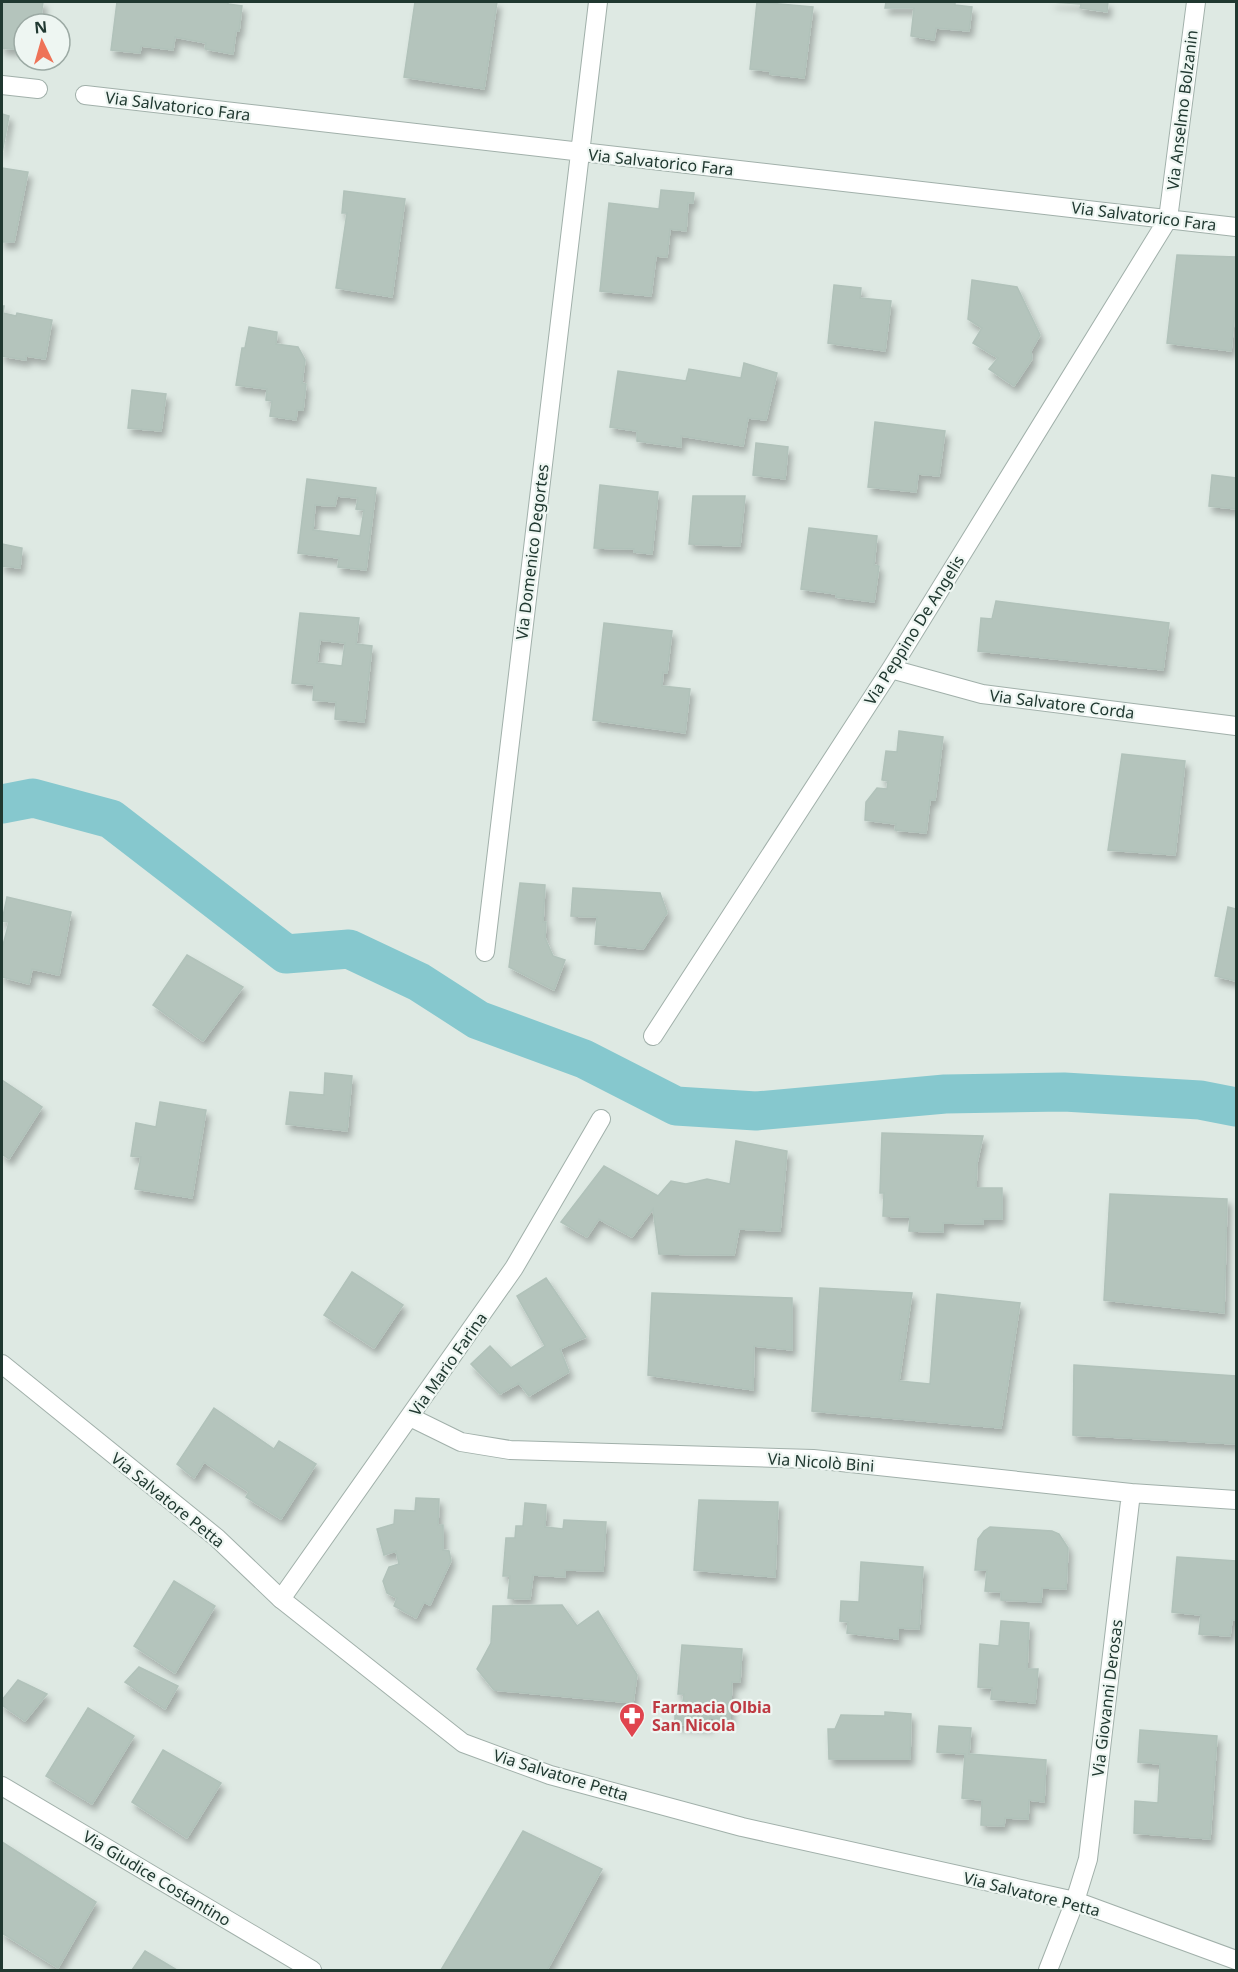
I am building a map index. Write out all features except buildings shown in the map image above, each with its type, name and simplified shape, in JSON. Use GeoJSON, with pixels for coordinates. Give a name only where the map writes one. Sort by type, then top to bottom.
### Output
{"type":"FeatureCollection","features":[{"type":"Feature","properties":{"kind":"street","name":"Via Domenico Degortes"},"geometry":{"type":"LineString","coordinates":[[485,952],[598,2]]}},
{"type":"Feature","properties":{"kind":"street","name":"Via Anselmo Bolzanin"},"geometry":{"type":"LineString","coordinates":[[1168,219],[1196,2]]}},
{"type":"Feature","properties":{"kind":"street"},"geometry":{"type":"LineString","coordinates":[[2,85],[38,89]]}},
{"type":"Feature","properties":{"kind":"street","name":"Via Salvatorico Fara"},"geometry":{"type":"LineString","coordinates":[[85,95],[1236,227]]}},
{"type":"Feature","properties":{"kind":"street","name":"Via Peppino De Angelis"},"geometry":{"type":"LineString","coordinates":[[653,1036],[891,669],[1168,219]]}},
{"type":"Feature","properties":{"kind":"street","name":"Via Salvatore Corda"},"geometry":{"type":"LineString","coordinates":[[891,669],[982,694],[1236,726]]}},
{"type":"Feature","properties":{"kind":"street","name":"Via Mario Farina"},"geometry":{"type":"LineString","coordinates":[[281,1599],[514,1268],[601,1119]]}},
{"type":"Feature","properties":{"kind":"street","name":"Via Salvatore Petta"},"geometry":{"type":"LineString","coordinates":[[2,1364],[217,1538],[281,1599],[463,1743],[550,1775],[742,1827],[1076,1901],[1236,1960]]}},
{"type":"Feature","properties":{"kind":"street","name":"Via Nicolò Bini"},"geometry":{"type":"LineString","coordinates":[[411,1417],[461,1442],[510,1450],[813,1459],[1131,1493],[1236,1500]]}},
{"type":"Feature","properties":{"kind":"street","name":"Via Giovanni Derosas"},"geometry":{"type":"LineString","coordinates":[[1048,1971],[1076,1901],[1088,1859],[1131,1493]]}},
{"type":"Feature","properties":{"kind":"street","name":"Via Giudice Costantino"},"geometry":{"type":"LineString","coordinates":[[2,1786],[312,1971]]}},
{"type":"Feature","properties":{"kind":"waterway"},"geometry":{"type":"LineString","coordinates":[[2,804],[33,798],[111,819],[286,954],[349,949],[419,982],[478,1020],[584,1059],[676,1106],[756,1111],[945,1094],[1064,1092],[1200,1100],[1236,1107]]}},
{"type":"Feature","properties":{"kind":"place","name":"Farmacia Olbia San Nicola"},"geometry":{"type":"Point","coordinates":[632,1739]}}]}
